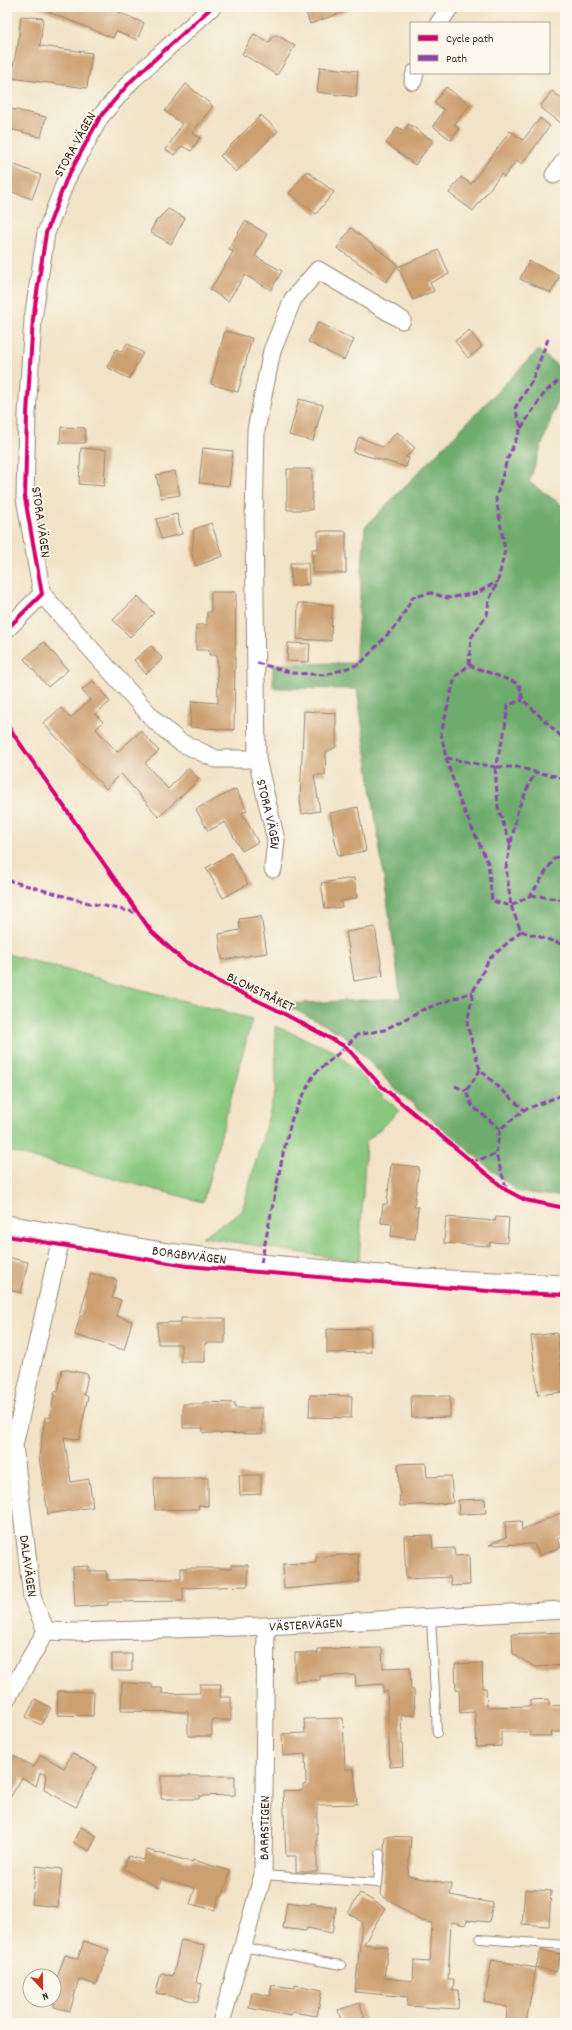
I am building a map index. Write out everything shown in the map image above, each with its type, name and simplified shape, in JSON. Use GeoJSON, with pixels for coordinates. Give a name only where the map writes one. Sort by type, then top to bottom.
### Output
{"type":"FeatureCollection","features":[{"type":"Feature","properties":{"kind":"street","name":"STORA VÄGEN"},"geometry":{"type":"LineString","coordinates":[[212,7],[131,81],[100,117],[66,180],[46,233],[33,319],[26,414],[25,498],[42,594],[155,721],[180,742],[216,759],[257,759]]}},
{"type":"Feature","properties":{"kind":"street"},"geometry":{"type":"LineString","coordinates":[[440,22],[450,7]]}},
{"type":"Feature","properties":{"kind":"street"},"geometry":{"type":"LineString","coordinates":[[554,175],[565,160]]}},
{"type":"Feature","properties":{"kind":"street","name":"STORA VÄGEN"},"geometry":{"type":"LineString","coordinates":[[272,869],[276,840],[257,759],[254,520],[256,430],[272,351],[293,299],[318,270],[402,320]]}},
{"type":"Feature","properties":{"kind":"street"},"geometry":{"type":"LineString","coordinates":[[7,629],[42,594]]}},
{"type":"Feature","properties":{"kind":"street","name":"BORGBYVÄGEN"},"geometry":{"type":"LineString","coordinates":[[7,1224],[168,1252],[261,1263],[424,1278],[565,1284]]}},
{"type":"Feature","properties":{"kind":"street","name":"DALAVÄGEN"},"geometry":{"type":"LineString","coordinates":[[46,1631],[32,1597],[14,1445],[62,1234]]}},
{"type":"Feature","properties":{"kind":"street","name":"VÄSTERVÄGEN"},"geometry":{"type":"LineString","coordinates":[[46,1631],[75,1632],[266,1626],[565,1610]]}},
{"type":"Feature","properties":{"kind":"street","name":"BARRSTIGEN"},"geometry":{"type":"LineString","coordinates":[[221,2023],[263,1875],[266,1626]]}},
{"type":"Feature","properties":{"kind":"street"},"geometry":{"type":"LineString","coordinates":[[7,1698],[46,1631]]}},
{"type":"Feature","properties":{"kind":"lane"},"geometry":{"type":"LineString","coordinates":[[431,1617],[437,1733]]}},
{"type":"Feature","properties":{"kind":"lane"},"geometry":{"type":"LineString","coordinates":[[263,1875],[378,1883],[380,1854]]}},
{"type":"Feature","properties":{"kind":"lane"},"geometry":{"type":"LineString","coordinates":[[480,1939],[565,1945]]}},
{"type":"Feature","properties":{"kind":"lane"},"geometry":{"type":"LineString","coordinates":[[242,1947],[341,1965]]}},
{"type":"Feature","properties":{"kind":"green space"},"geometry":{"type":"Polygon","coordinates":[[[538,350],[565,372],[565,378],[529,482],[565,507],[565,1197],[518,1192],[394,1088],[344,1035],[284,1004],[401,998],[357,689],[273,688],[273,664],[355,663],[365,527],[538,350]]]}},
{"type":"Feature","properties":{"kind":"green space"},"geometry":{"type":"Polygon","coordinates":[[[7,954],[252,1019],[203,1202],[7,1151],[7,954]]]}},
{"type":"Feature","properties":{"kind":"green space"},"geometry":{"type":"Polygon","coordinates":[[[275,1026],[336,1052],[399,1111],[366,1142],[359,1262],[202,1237],[242,1211],[276,1089],[275,1026]]]}},
{"type":"Feature","properties":{"kind":"building"},"geometry":{"type":"Polygon","coordinates":[[[37,7],[106,7],[144,23],[137,40],[116,31],[113,38],[37,7]]]}},
{"type":"Feature","properties":{"kind":"building"},"geometry":{"type":"Polygon","coordinates":[[[304,7],[352,7],[352,9],[310,24],[304,7]]]}},
{"type":"Feature","properties":{"kind":"building"},"geometry":{"type":"Polygon","coordinates":[[[21,16],[43,18],[40,46],[92,53],[87,88],[11,78],[18,46],[21,16]]]}},
{"type":"Feature","properties":{"kind":"building"},"geometry":{"type":"Polygon","coordinates":[[[254,34],[269,43],[273,36],[279,36],[295,46],[277,75],[242,54],[254,34]]]}},
{"type":"Feature","properties":{"kind":"building"},"geometry":{"type":"Polygon","coordinates":[[[320,67],[358,71],[356,97],[317,92],[320,67]]]}},
{"type":"Feature","properties":{"kind":"building"},"geometry":{"type":"Polygon","coordinates":[[[186,84],[213,106],[192,133],[200,138],[191,151],[182,146],[174,155],[166,150],[182,124],[165,111],[186,84]]]}},
{"type":"Feature","properties":{"kind":"building"},"geometry":{"type":"Polygon","coordinates":[[[446,87],[470,105],[454,125],[459,128],[451,140],[433,126],[444,110],[434,103],[446,87]]]}},
{"type":"Feature","properties":{"kind":"building"},"geometry":{"type":"Polygon","coordinates":[[[552,91],[565,101],[565,126],[540,107],[552,91]]]}},
{"type":"Feature","properties":{"kind":"building"},"geometry":{"type":"Polygon","coordinates":[[[7,108],[46,117],[41,137],[7,128],[7,108]]]}},
{"type":"Feature","properties":{"kind":"building"},"geometry":{"type":"Polygon","coordinates":[[[261,115],[278,131],[236,172],[220,156],[261,115]]]}},
{"type":"Feature","properties":{"kind":"building"},"geometry":{"type":"Polygon","coordinates":[[[540,118],[550,126],[522,164],[517,160],[504,177],[501,174],[473,211],[449,193],[461,177],[471,184],[510,131],[523,140],[540,118]]]}},
{"type":"Feature","properties":{"kind":"building"},"geometry":{"type":"Polygon","coordinates":[[[409,124],[433,141],[415,165],[386,143],[398,127],[404,131],[409,124]]]}},
{"type":"Feature","properties":{"kind":"building"},"geometry":{"type":"Polygon","coordinates":[[[7,162],[41,175],[32,199],[7,190],[7,162]]]}},
{"type":"Feature","properties":{"kind":"building"},"geometry":{"type":"Polygon","coordinates":[[[307,171],[334,192],[316,214],[289,193],[307,171]]]}},
{"type":"Feature","properties":{"kind":"building"},"geometry":{"type":"Polygon","coordinates":[[[168,209],[185,218],[171,244],[150,232],[156,221],[168,209]]]}},
{"type":"Feature","properties":{"kind":"building"},"geometry":{"type":"Polygon","coordinates":[[[245,221],[267,234],[255,256],[282,271],[271,290],[245,275],[228,301],[210,290],[233,252],[229,249],[245,221]]]}},
{"type":"Feature","properties":{"kind":"building"},"geometry":{"type":"Polygon","coordinates":[[[351,228],[398,265],[386,282],[337,248],[351,228]]]}},
{"type":"Feature","properties":{"kind":"building"},"geometry":{"type":"Polygon","coordinates":[[[439,250],[449,274],[430,283],[434,291],[413,300],[398,267],[439,250]]]}},
{"type":"Feature","properties":{"kind":"building"},"geometry":{"type":"Polygon","coordinates":[[[529,261],[560,276],[551,293],[520,279],[529,261]]]}},
{"type":"Feature","properties":{"kind":"building"},"geometry":{"type":"Polygon","coordinates":[[[318,322],[354,340],[344,360],[308,342],[318,322]]]}},
{"type":"Feature","properties":{"kind":"building"},"geometry":{"type":"Polygon","coordinates":[[[469,330],[482,347],[468,358],[455,341],[469,330]]]}},
{"type":"Feature","properties":{"kind":"building"},"geometry":{"type":"Polygon","coordinates":[[[225,331],[252,338],[238,392],[211,384],[225,331]]]}},
{"type":"Feature","properties":{"kind":"building"},"geometry":{"type":"Polygon","coordinates":[[[127,343],[143,353],[129,379],[107,367],[116,349],[122,352],[127,343]]]}},
{"type":"Feature","properties":{"kind":"building"},"geometry":{"type":"Polygon","coordinates":[[[299,399],[323,405],[313,441],[289,435],[299,399]]]}},
{"type":"Feature","properties":{"kind":"building"},"geometry":{"type":"Polygon","coordinates":[[[61,427],[85,428],[85,443],[60,443],[61,427]]]}},
{"type":"Feature","properties":{"kind":"building"},"geometry":{"type":"Polygon","coordinates":[[[397,432],[415,448],[406,457],[409,458],[406,467],[353,452],[359,437],[383,447],[397,432]]]}},
{"type":"Feature","properties":{"kind":"building"},"geometry":{"type":"Polygon","coordinates":[[[81,448],[106,450],[104,486],[79,484],[81,448]]]}},
{"type":"Feature","properties":{"kind":"building"},"geometry":{"type":"Polygon","coordinates":[[[203,448],[233,451],[229,486],[199,483],[203,448]]]}},
{"type":"Feature","properties":{"kind":"building"},"geometry":{"type":"Polygon","coordinates":[[[287,469],[312,469],[312,510],[287,510],[287,469]]]}},
{"type":"Feature","properties":{"kind":"building"},"geometry":{"type":"Polygon","coordinates":[[[175,471],[180,495],[161,498],[156,475],[175,471]]]}},
{"type":"Feature","properties":{"kind":"building"},"geometry":{"type":"Polygon","coordinates":[[[177,514],[182,534],[161,539],[156,519],[177,514]]]}},
{"type":"Feature","properties":{"kind":"building"},"geometry":{"type":"Polygon","coordinates":[[[211,523],[223,556],[196,566],[192,554],[194,529],[211,523]]]}},
{"type":"Feature","properties":{"kind":"building"},"geometry":{"type":"Polygon","coordinates":[[[318,531],[346,531],[346,573],[313,573],[312,549],[318,549],[318,531]]]}},
{"type":"Feature","properties":{"kind":"building"},"geometry":{"type":"Polygon","coordinates":[[[290,563],[308,563],[309,584],[291,586],[290,563]]]}},
{"type":"Feature","properties":{"kind":"building"},"geometry":{"type":"Polygon","coordinates":[[[211,592],[236,592],[234,730],[190,727],[192,701],[218,703],[217,655],[209,655],[209,650],[196,650],[196,625],[207,625],[207,612],[211,612],[211,592]]]}},
{"type":"Feature","properties":{"kind":"building"},"geometry":{"type":"Polygon","coordinates":[[[138,596],[154,613],[130,637],[113,620],[138,596]]]}},
{"type":"Feature","properties":{"kind":"building"},"geometry":{"type":"Polygon","coordinates":[[[298,603],[332,605],[331,641],[297,639],[298,603]]]}},
{"type":"Feature","properties":{"kind":"building"},"geometry":{"type":"Polygon","coordinates":[[[44,642],[68,670],[48,687],[24,659],[44,642]]]}},
{"type":"Feature","properties":{"kind":"building"},"geometry":{"type":"Polygon","coordinates":[[[288,643],[310,644],[309,662],[287,661],[288,643]]]}},
{"type":"Feature","properties":{"kind":"building"},"geometry":{"type":"Polygon","coordinates":[[[151,646],[163,659],[146,674],[134,660],[151,646]]]}},
{"type":"Feature","properties":{"kind":"building"},"geometry":{"type":"Polygon","coordinates":[[[93,681],[110,702],[95,714],[103,722],[96,729],[117,752],[141,731],[159,751],[145,763],[168,789],[188,768],[199,779],[159,817],[121,774],[106,789],[43,723],[61,708],[70,718],[90,700],[82,690],[93,681]]]}},
{"type":"Feature","properties":{"kind":"building"},"geometry":{"type":"Polygon","coordinates":[[[304,711],[336,713],[336,747],[326,752],[325,775],[314,775],[320,811],[302,814],[300,800],[304,711]]]}},
{"type":"Feature","properties":{"kind":"building"},"geometry":{"type":"Polygon","coordinates":[[[236,789],[247,811],[242,813],[258,842],[242,851],[225,822],[208,831],[196,809],[236,789]]]}},
{"type":"Feature","properties":{"kind":"building"},"geometry":{"type":"Polygon","coordinates":[[[358,807],[366,851],[338,856],[330,813],[358,807]]]}},
{"type":"Feature","properties":{"kind":"building"},"geometry":{"type":"Polygon","coordinates":[[[231,853],[248,884],[223,898],[206,868],[231,853]]]}},
{"type":"Feature","properties":{"kind":"building"},"geometry":{"type":"Polygon","coordinates":[[[354,878],[357,898],[341,901],[342,907],[325,909],[321,883],[354,878]]]}},
{"type":"Feature","properties":{"kind":"building"},"geometry":{"type":"Polygon","coordinates":[[[261,916],[267,953],[222,960],[219,934],[240,930],[239,919],[261,916]]]}},
{"type":"Feature","properties":{"kind":"building"},"geometry":{"type":"Polygon","coordinates":[[[375,927],[383,976],[354,981],[346,932],[375,927]]]}},
{"type":"Feature","properties":{"kind":"building"},"geometry":{"type":"Polygon","coordinates":[[[391,1164],[419,1167],[414,1207],[418,1207],[415,1239],[391,1236],[392,1224],[381,1223],[383,1204],[387,1204],[391,1164]]]}},
{"type":"Feature","properties":{"kind":"building"},"geometry":{"type":"Polygon","coordinates":[[[446,1217],[495,1221],[496,1217],[509,1218],[507,1243],[490,1242],[490,1246],[444,1243],[446,1217]]]}},
{"type":"Feature","properties":{"kind":"building"},"geometry":{"type":"Polygon","coordinates":[[[7,1257],[28,1262],[21,1293],[7,1289],[7,1257]]]}},
{"type":"Feature","properties":{"kind":"building"},"geometry":{"type":"Polygon","coordinates":[[[91,1273],[117,1280],[112,1298],[121,1300],[116,1316],[132,1321],[124,1350],[75,1335],[91,1273]]]}},
{"type":"Feature","properties":{"kind":"building"},"geometry":{"type":"Polygon","coordinates":[[[181,1318],[225,1318],[225,1343],[205,1343],[205,1362],[181,1362],[181,1344],[158,1344],[157,1323],[181,1322],[181,1318]]]}},
{"type":"Feature","properties":{"kind":"building"},"geometry":{"type":"Polygon","coordinates":[[[370,1328],[371,1352],[327,1353],[327,1329],[370,1328]]]}},
{"type":"Feature","properties":{"kind":"building"},"geometry":{"type":"Polygon","coordinates":[[[557,1333],[564,1392],[538,1395],[531,1336],[557,1333]]]}},
{"type":"Feature","properties":{"kind":"building"},"geometry":{"type":"Polygon","coordinates":[[[62,1369],[88,1374],[84,1395],[88,1396],[79,1440],[64,1437],[71,1482],[89,1479],[93,1507],[48,1514],[39,1457],[45,1417],[50,1418],[55,1391],[58,1392],[62,1369]]]}},
{"type":"Feature","properties":{"kind":"building"},"geometry":{"type":"Polygon","coordinates":[[[310,1395],[352,1396],[351,1418],[309,1417],[310,1395]]]}},
{"type":"Feature","properties":{"kind":"building"},"geometry":{"type":"Polygon","coordinates":[[[411,1396],[450,1396],[450,1417],[412,1418],[411,1396]]]}},
{"type":"Feature","properties":{"kind":"building"},"geometry":{"type":"Polygon","coordinates":[[[204,1402],[235,1403],[235,1408],[262,1408],[262,1434],[203,1433],[203,1428],[183,1428],[183,1404],[204,1404],[204,1402]]]}},
{"type":"Feature","properties":{"kind":"building"},"geometry":{"type":"Polygon","coordinates":[[[426,1463],[427,1477],[451,1476],[453,1503],[400,1506],[398,1464],[426,1463]]]}},
{"type":"Feature","properties":{"kind":"building"},"geometry":{"type":"Polygon","coordinates":[[[239,1475],[261,1475],[261,1494],[240,1495],[239,1475]]]}},
{"type":"Feature","properties":{"kind":"building"},"geometry":{"type":"Polygon","coordinates":[[[154,1478],[208,1478],[208,1506],[198,1505],[199,1509],[155,1510],[154,1478]]]}},
{"type":"Feature","properties":{"kind":"building"},"geometry":{"type":"Polygon","coordinates":[[[485,1499],[486,1513],[459,1514],[458,1500],[485,1499]]]}},
{"type":"Feature","properties":{"kind":"building"},"geometry":{"type":"Polygon","coordinates":[[[565,1511],[565,1535],[557,1539],[561,1547],[540,1556],[534,1544],[489,1545],[506,1537],[505,1522],[521,1521],[522,1530],[565,1511]]]}},
{"type":"Feature","properties":{"kind":"building"},"geometry":{"type":"Polygon","coordinates":[[[432,1535],[433,1549],[454,1548],[455,1556],[469,1555],[470,1585],[451,1586],[450,1577],[406,1579],[404,1536],[432,1535]]]}},
{"type":"Feature","properties":{"kind":"building"},"geometry":{"type":"Polygon","coordinates":[[[358,1554],[359,1582],[284,1589],[283,1564],[316,1563],[316,1557],[358,1554]]]}},
{"type":"Feature","properties":{"kind":"building"},"geometry":{"type":"Polygon","coordinates":[[[231,1565],[248,1565],[248,1586],[183,1588],[183,1601],[108,1602],[108,1605],[75,1607],[73,1567],[89,1566],[89,1571],[106,1571],[107,1580],[181,1579],[181,1568],[231,1568],[231,1565]]]}},
{"type":"Feature","properties":{"kind":"building"},"geometry":{"type":"Polygon","coordinates":[[[565,1632],[565,1665],[535,1667],[513,1654],[512,1634],[565,1632]]]}},
{"type":"Feature","properties":{"kind":"building"},"geometry":{"type":"Polygon","coordinates":[[[382,1648],[383,1668],[410,1667],[411,1690],[414,1690],[415,1715],[401,1715],[403,1766],[390,1767],[387,1691],[383,1692],[383,1684],[356,1686],[355,1675],[320,1676],[320,1680],[295,1681],[295,1653],[318,1653],[318,1649],[382,1648]]]}},
{"type":"Feature","properties":{"kind":"building"},"geometry":{"type":"Polygon","coordinates":[[[112,1654],[132,1654],[132,1671],[112,1671],[112,1654]]]}},
{"type":"Feature","properties":{"kind":"building"},"geometry":{"type":"Polygon","coordinates":[[[482,1663],[483,1688],[486,1688],[487,1707],[530,1706],[530,1700],[549,1699],[549,1706],[565,1705],[565,1732],[550,1732],[551,1736],[530,1736],[530,1732],[501,1732],[501,1746],[477,1747],[475,1712],[460,1713],[459,1690],[456,1690],[455,1664],[482,1663]]]}},
{"type":"Feature","properties":{"kind":"building"},"geometry":{"type":"Polygon","coordinates":[[[122,1683],[152,1684],[152,1688],[162,1688],[162,1694],[200,1693],[200,1684],[221,1684],[220,1697],[231,1697],[231,1720],[212,1720],[212,1736],[188,1736],[188,1712],[121,1711],[122,1683]]]}},
{"type":"Feature","properties":{"kind":"building"},"geometry":{"type":"Polygon","coordinates":[[[58,1691],[94,1692],[93,1716],[57,1715],[58,1691]]]}},
{"type":"Feature","properties":{"kind":"building"},"geometry":{"type":"Polygon","coordinates":[[[35,1699],[51,1708],[41,1725],[26,1717],[35,1699]]]}},
{"type":"Feature","properties":{"kind":"building"},"geometry":{"type":"Polygon","coordinates":[[[343,1718],[345,1769],[354,1769],[357,1804],[317,1805],[317,1872],[296,1872],[296,1856],[286,1856],[283,1791],[303,1790],[303,1785],[306,1784],[305,1754],[283,1756],[282,1734],[305,1733],[304,1719],[343,1718]]]}},
{"type":"Feature","properties":{"kind":"building"},"geometry":{"type":"Polygon","coordinates":[[[7,1752],[34,1767],[41,1755],[64,1768],[72,1753],[97,1767],[76,1807],[44,1790],[46,1774],[40,1773],[36,1786],[22,1778],[7,1803],[7,1752]]]}},
{"type":"Feature","properties":{"kind":"building"},"geometry":{"type":"Polygon","coordinates":[[[161,1776],[235,1776],[235,1795],[199,1796],[199,1799],[161,1799],[161,1776]]]}},
{"type":"Feature","properties":{"kind":"building"},"geometry":{"type":"Polygon","coordinates":[[[81,1827],[97,1836],[89,1851],[73,1842],[81,1827]]]}},
{"type":"Feature","properties":{"kind":"building"},"geometry":{"type":"Polygon","coordinates":[[[385,1836],[411,1837],[408,1876],[452,1884],[450,1895],[493,1903],[489,1922],[467,1920],[465,1925],[451,1922],[448,1979],[454,1979],[453,1990],[459,1990],[458,2009],[407,2006],[408,1997],[355,1992],[362,1922],[348,1913],[360,1893],[385,1908],[364,1944],[388,1947],[384,1978],[413,1981],[414,1961],[430,1962],[432,1923],[421,1921],[381,1895],[385,1854],[385,1836]]]}},
{"type":"Feature","properties":{"kind":"building"},"geometry":{"type":"Polygon","coordinates":[[[147,1850],[192,1862],[193,1860],[230,1871],[223,1896],[219,1895],[215,1910],[190,1904],[195,1888],[161,1878],[159,1888],[124,1869],[128,1856],[144,1860],[147,1850]]]}},
{"type":"Feature","properties":{"kind":"building"},"geometry":{"type":"Polygon","coordinates":[[[36,1866],[62,1869],[58,1907],[32,1904],[36,1866]]]}},
{"type":"Feature","properties":{"kind":"building"},"geometry":{"type":"Polygon","coordinates":[[[525,1889],[551,1891],[549,1926],[522,1924],[525,1889]]]}},
{"type":"Feature","properties":{"kind":"building"},"geometry":{"type":"Polygon","coordinates":[[[287,1902],[310,1905],[311,1903],[336,1907],[332,1933],[307,1928],[306,1931],[283,1928],[287,1902]]]}},
{"type":"Feature","properties":{"kind":"building"},"geometry":{"type":"Polygon","coordinates":[[[181,1940],[205,1945],[196,1982],[202,1984],[198,2002],[156,1993],[161,1973],[173,1976],[181,1940]]]}},
{"type":"Feature","properties":{"kind":"building"},"geometry":{"type":"Polygon","coordinates":[[[84,1941],[109,1950],[96,1985],[79,1979],[70,2011],[58,2008],[62,2008],[62,1968],[60,1968],[65,1955],[78,1959],[84,1941]]]}},
{"type":"Feature","properties":{"kind":"building"},"geometry":{"type":"Polygon","coordinates":[[[541,1950],[561,1954],[556,1972],[536,1967],[541,1950]]]}},
{"type":"Feature","properties":{"kind":"building"},"geometry":{"type":"Polygon","coordinates":[[[492,1960],[536,1968],[526,2023],[506,2023],[507,2007],[484,2002],[492,1960]]]}},
{"type":"Feature","properties":{"kind":"building"},"geometry":{"type":"Polygon","coordinates":[[[272,1985],[295,1988],[295,1985],[322,1990],[317,2016],[292,2012],[291,2016],[249,2008],[252,1992],[270,1996],[272,1985]]]}},
{"type":"Feature","properties":{"kind":"building"},"geometry":{"type":"Polygon","coordinates":[[[360,2003],[366,2023],[342,2023],[338,2010],[360,2003]]]}},
{"type":"Feature","properties":{"kind":"marked path"},"geometry":{"type":"LineString","coordinates":[[548,339],[532,381],[515,408],[521,428],[507,460],[496,498],[505,550],[498,581],[489,600],[487,615],[471,638],[469,665],[455,677],[441,733],[446,758],[461,804],[488,863],[492,901],[511,906],[521,931],[565,945]]}},
{"type":"Feature","properties":{"kind":"marked path"},"geometry":{"type":"LineString","coordinates":[[521,428],[545,392],[565,375]]}},
{"type":"Feature","properties":{"kind":"marked path"},"geometry":{"type":"LineString","coordinates":[[257,663],[293,673],[326,675],[360,664],[399,622],[413,597],[431,593],[448,598],[477,593],[498,581]]}},
{"type":"Feature","properties":{"kind":"marked path"},"geometry":{"type":"LineString","coordinates":[[469,665],[519,684],[523,700],[565,740]]}},
{"type":"Feature","properties":{"kind":"marked path"},"geometry":{"type":"LineString","coordinates":[[446,758],[495,767],[504,734],[508,705],[523,700]]}},
{"type":"Feature","properties":{"kind":"marked path"},"geometry":{"type":"LineString","coordinates":[[510,844],[498,807],[495,767],[518,767],[535,772]]}},
{"type":"Feature","properties":{"kind":"marked path"},"geometry":{"type":"LineString","coordinates":[[565,778],[535,772],[518,809],[506,867],[511,906],[531,895],[554,859],[565,853]]}},
{"type":"Feature","properties":{"kind":"marked path"},"geometry":{"type":"LineString","coordinates":[[7,880],[89,903],[139,913]]}},
{"type":"Feature","properties":{"kind":"marked path"},"geometry":{"type":"LineString","coordinates":[[531,895],[565,900]]}},
{"type":"Feature","properties":{"kind":"marked path"},"geometry":{"type":"LineString","coordinates":[[521,931],[489,959],[473,992],[467,1024],[480,1070],[524,1110]]}},
{"type":"Feature","properties":{"kind":"marked path"},"geometry":{"type":"LineString","coordinates":[[261,1263],[283,1154],[292,1118],[314,1074],[346,1047],[357,1035],[384,1030],[422,1010],[473,992]]}},
{"type":"Feature","properties":{"kind":"marked path"},"geometry":{"type":"LineString","coordinates":[[480,1070],[466,1091],[472,1106],[500,1129]]}},
{"type":"Feature","properties":{"kind":"marked path"},"geometry":{"type":"LineString","coordinates":[[455,1086],[466,1091]]}},
{"type":"Feature","properties":{"kind":"marked path"},"geometry":{"type":"LineString","coordinates":[[506,1188],[496,1154],[500,1129],[524,1110],[565,1094]]}},
{"type":"Feature","properties":{"kind":"marked path"},"geometry":{"type":"LineString","coordinates":[[472,1162],[496,1154]]}},
{"type":"Feature","properties":{"kind":"cycle path"},"geometry":{"type":"LineString","coordinates":[[7,629],[42,594],[25,498],[27,414],[33,319],[46,233],[66,180],[100,117],[131,81],[212,7]]}},
{"type":"Feature","properties":{"kind":"cycle path","name":"BLOMSTRÅKET"},"geometry":{"type":"LineString","coordinates":[[7,725],[151,931],[184,961],[215,980],[275,1009],[346,1047],[381,1086],[506,1190],[525,1200],[565,1208]]}},
{"type":"Feature","properties":{"kind":"cycle path"},"geometry":{"type":"LineString","coordinates":[[7,1236],[187,1266],[500,1292],[565,1295]]}}]}
